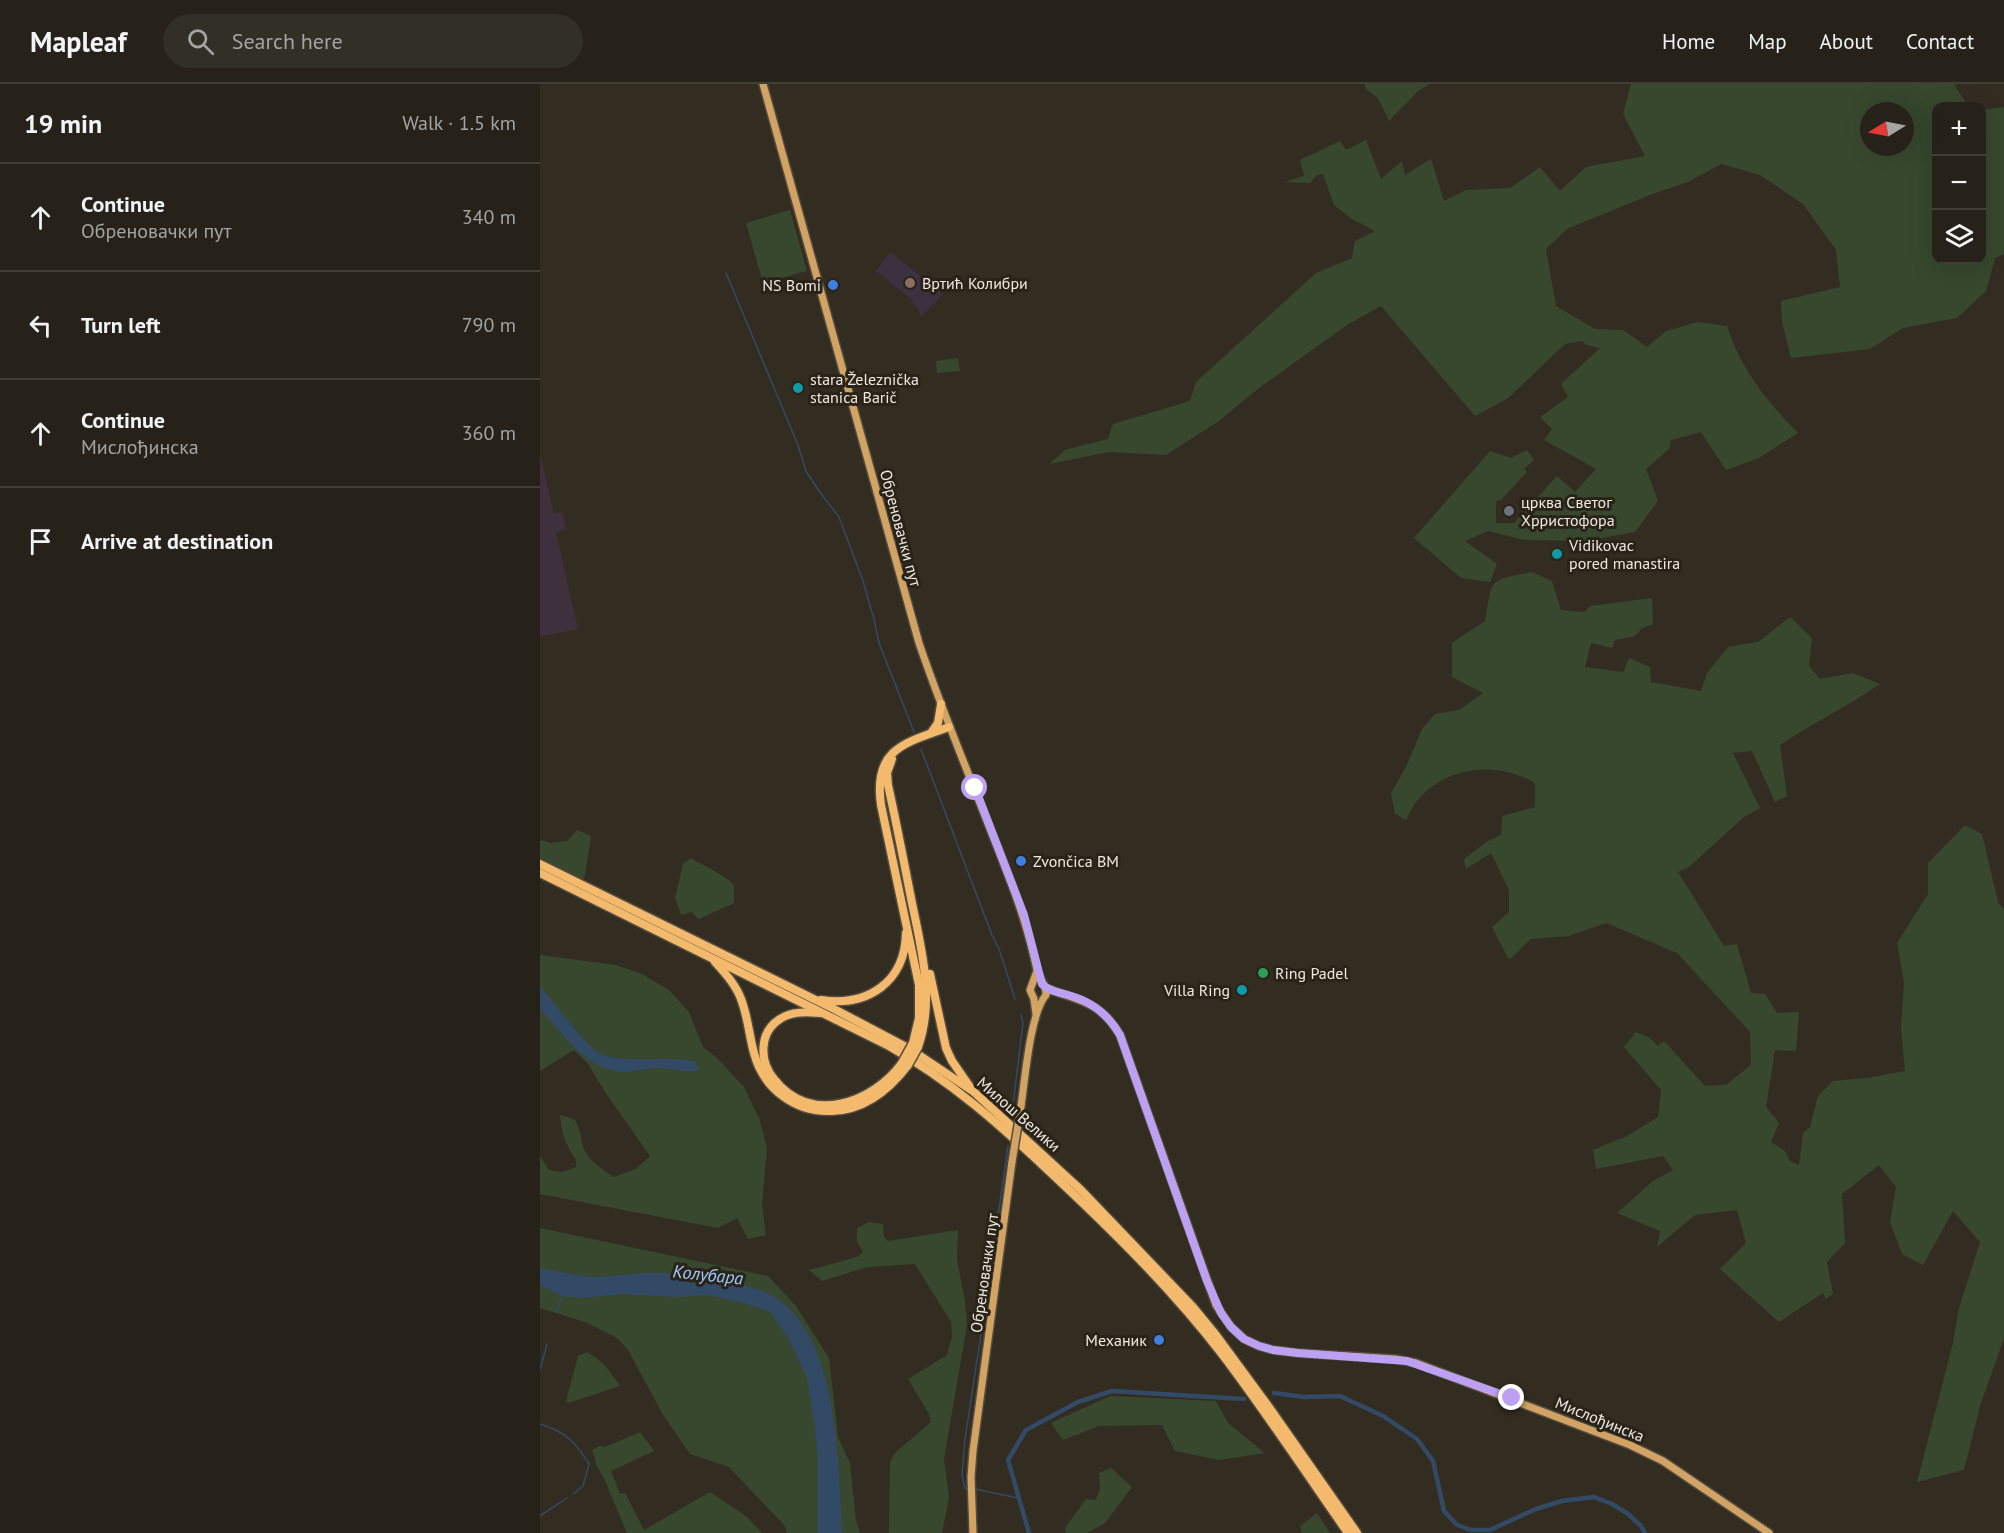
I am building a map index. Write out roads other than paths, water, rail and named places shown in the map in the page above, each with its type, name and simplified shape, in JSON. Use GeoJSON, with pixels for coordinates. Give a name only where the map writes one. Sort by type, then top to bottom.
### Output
{"type":"FeatureCollection","features":[{"type":"Feature","properties":{"kind":"highway"},"geometry":{"type":"LineString","coordinates":[[931,733],[938,723],[941,704]]}},
{"type":"Feature","properties":{"kind":"highway"},"geometry":{"type":"LineString","coordinates":[[916,1045],[920,996],[881,805],[879,778],[885,762],[894,751],[931,733],[951,730]]}},
{"type":"Feature","properties":{"kind":"highway"},"geometry":{"type":"LineString","coordinates":[[711,957],[738,993],[754,1054],[762,1074],[780,1094],[812,1110],[829,1112],[855,1107],[879,1094],[893,1083],[925,1027],[927,981],[887,772],[891,762],[901,750],[951,730]]}},
{"type":"Feature","properties":{"kind":"highway","name":"Милош Велики"},"geometry":{"type":"LineString","coordinates":[[540,864],[910,1049],[974,1092],[1081,1190],[1193,1307],[1265,1402],[1358,1533]]}},
{"type":"Feature","properties":{"kind":"highway","name":"Милош Велики"},"geometry":{"type":"LineString","coordinates":[[540,873],[827,1014],[909,1058],[963,1094],[993,1118],[1090,1210],[1168,1291],[1222,1354],[1348,1533]]}},
{"type":"Feature","properties":{"kind":"highway"},"geometry":{"type":"LineString","coordinates":[[812,998],[849,1001],[864,997],[881,988],[896,972],[903,956],[906,939],[905,920]]}},
{"type":"Feature","properties":{"kind":"highway"},"geometry":{"type":"LineString","coordinates":[[919,936],[924,946],[946,1048],[952,1061],[974,1092]]}},
{"type":"Feature","properties":{"kind":"highway"},"geometry":{"type":"LineString","coordinates":[[827,1014],[803,1012],[787,1016],[780,1019],[767,1033],[763,1050],[765,1065],[774,1080],[788,1093],[798,1099],[818,1104],[839,1105],[860,1098],[881,1085],[905,1064]]}},
{"type":"Feature","properties":{"kind":"main road","name":"Обреновачки пут"},"geometry":{"type":"LineString","coordinates":[[764,84],[908,604],[941,704],[1024,915],[1033,945],[1037,971],[1044,986]]}},
{"type":"Feature","properties":{"kind":"main road","name":"Обреновачки пут"},"geometry":{"type":"LineString","coordinates":[[1032,986],[1037,971]]}},
{"type":"Feature","properties":{"kind":"main road"},"geometry":{"type":"LineString","coordinates":[[1040,998],[1044,986],[1038,983],[1032,986],[1030,992],[1040,998],[1067,994]]}},
{"type":"Feature","properties":{"kind":"main road","name":"Мислођинска"},"geometry":{"type":"LineString","coordinates":[[1044,986],[1081,999],[1098,1008],[1120,1035],[1207,1281],[1225,1320],[1237,1334],[1251,1343],[1273,1350],[1407,1361],[1512,1398],[1650,1454],[1769,1533]]}},
{"type":"Feature","properties":{"kind":"main road","name":"Обреновачки пут"},"geometry":{"type":"LineString","coordinates":[[973,1533],[971,1489],[974,1437],[1012,1162],[1040,998]]}},
{"type":"Feature","properties":{"kind":"water"},"geometry":{"type":"Polygon","coordinates":[[[540,986],[577,1032],[599,1053],[623,1059],[688,1060],[696,1062],[698,1071],[656,1068],[624,1072],[598,1065],[576,1049],[540,1009],[540,986]]]}},
{"type":"Feature","properties":{"kind":"water"},"geometry":{"type":"Polygon","coordinates":[[[540,1268],[594,1277],[662,1273],[715,1279],[765,1292],[790,1309],[808,1334],[821,1365],[830,1399],[836,1435],[842,1533],[818,1533],[818,1460],[807,1377],[788,1338],[770,1312],[745,1303],[707,1295],[678,1297],[622,1294],[581,1298],[562,1296],[540,1285],[540,1268]]]}},
{"type":"Feature","properties":{"kind":"waterway"},"geometry":{"type":"LineString","coordinates":[[726,273],[798,445],[806,471],[839,517],[863,581],[879,643],[914,732]]}},
{"type":"Feature","properties":{"kind":"waterway"},"geometry":{"type":"LineString","coordinates":[[921,749],[999,949],[1015,999]]}},
{"type":"Feature","properties":{"kind":"waterway"},"geometry":{"type":"LineString","coordinates":[[1011,1121],[1023,1023],[1021,1015]]}},
{"type":"Feature","properties":{"kind":"waterway"},"geometry":{"type":"LineString","coordinates":[[988,1287],[1008,1146]]}},
{"type":"Feature","properties":{"kind":"waterway"},"geometry":{"type":"LineString","coordinates":[[557,1312],[562,1296]]}},
{"type":"Feature","properties":{"kind":"waterway"},"geometry":{"type":"LineString","coordinates":[[968,1490],[965,1488],[962,1475],[965,1439],[985,1308]]}},
{"type":"Feature","properties":{"kind":"waterway"},"geometry":{"type":"LineString","coordinates":[[540,1370],[547,1344]]}},
{"type":"Feature","properties":{"kind":"waterway"},"geometry":{"type":"LineString","coordinates":[[1029,1533],[1008,1460],[1026,1430],[1078,1402],[1112,1391],[1244,1399]]}},
{"type":"Feature","properties":{"kind":"waterway"},"geometry":{"type":"LineString","coordinates":[[1274,1393],[1304,1397],[1340,1396],[1383,1416],[1417,1439],[1433,1461],[1444,1511],[1457,1525],[1471,1530],[1490,1530],[1536,1509],[1562,1501],[1594,1497],[1627,1513],[1645,1533]]}},
{"type":"Feature","properties":{"kind":"waterway"},"geometry":{"type":"LineString","coordinates":[[540,1424],[563,1434],[589,1464],[583,1486],[573,1494]]}},
{"type":"Feature","properties":{"kind":"waterway"},"geometry":{"type":"LineString","coordinates":[[975,1489],[1018,1498]]}},
{"type":"Feature","properties":{"kind":"waterway"},"geometry":{"type":"LineString","coordinates":[[540,1516],[567,1498]]}},
{"type":"Feature","properties":{"kind":"place","name":"Вртић Колибри"},"geometry":{"type":"Point","coordinates":[910,283]}},
{"type":"Feature","properties":{"kind":"place","name":"NS Bomi"},"geometry":{"type":"Point","coordinates":[833,285]}},
{"type":"Feature","properties":{"kind":"place","name":"stara Železnička stanica Barič"},"geometry":{"type":"Point","coordinates":[798,388]}},
{"type":"Feature","properties":{"kind":"place","name":"црква Светог Хрристофора"},"geometry":{"type":"Point","coordinates":[1509,511]}},
{"type":"Feature","properties":{"kind":"place","name":"Vidikovac pored manastira"},"geometry":{"type":"Point","coordinates":[1557,554]}},
{"type":"Feature","properties":{"kind":"place","name":"Zvončica BM"},"geometry":{"type":"Point","coordinates":[1021,861]}},
{"type":"Feature","properties":{"kind":"place","name":"Ring Padel"},"geometry":{"type":"Point","coordinates":[1263,973]}},
{"type":"Feature","properties":{"kind":"place","name":"Villa Ring"},"geometry":{"type":"Point","coordinates":[1242,990]}},
{"type":"Feature","properties":{"kind":"place","name":"Механик"},"geometry":{"type":"Point","coordinates":[1159,1340]}},
{"type":"Feature","properties":{"kind":"water label","name":"Колубара"},"geometry":{"type":"Point","coordinates":[708,1275]}}]}
